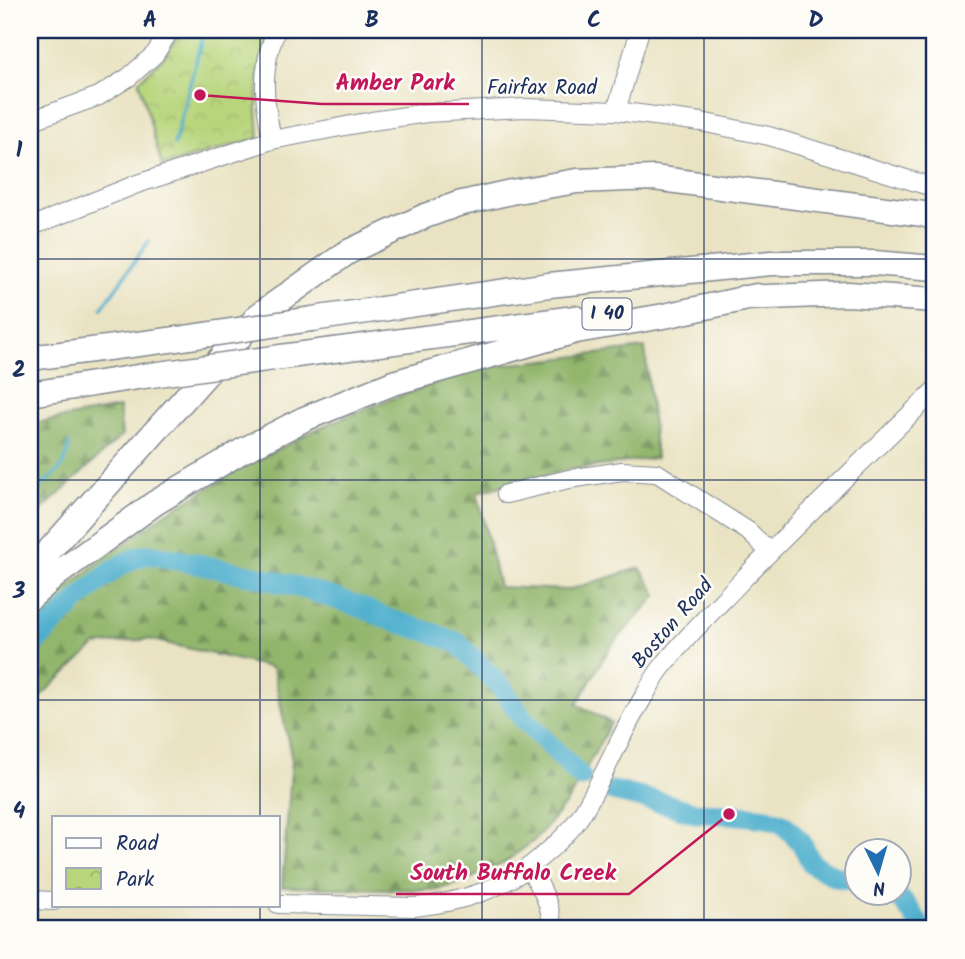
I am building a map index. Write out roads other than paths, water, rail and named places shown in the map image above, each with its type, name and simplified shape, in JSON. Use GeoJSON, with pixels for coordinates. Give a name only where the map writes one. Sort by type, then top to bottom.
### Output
{"type":"FeatureCollection","features":[{"type":"Feature","properties":{"kind":"highway"},"geometry":{"type":"LineString","coordinates":[[30,572],[259,314],[348,252],[425,216],[458,204],[524,189],[577,181],[654,178],[923,214],[935,218]]}},
{"type":"Feature","properties":{"kind":"highway","name":"I 40"},"geometry":{"type":"LineString","coordinates":[[30,358],[549,285],[771,263],[874,263],[935,268]]}},
{"type":"Feature","properties":{"kind":"highway","name":"I 40"},"geometry":{"type":"LineString","coordinates":[[30,394],[281,356],[757,296],[848,294],[935,300]]}},
{"type":"Feature","properties":{"kind":"highway"},"geometry":{"type":"LineString","coordinates":[[30,598],[155,503],[242,451],[304,419],[393,383],[576,331],[664,317],[757,296]]}},
{"type":"Feature","properties":{"kind":"street"},"geometry":{"type":"LineString","coordinates":[[30,121],[99,96],[119,83],[155,54],[170,30]]}},
{"type":"Feature","properties":{"kind":"street"},"geometry":{"type":"LineString","coordinates":[[272,140],[265,106],[265,82],[267,61],[276,30]]}},
{"type":"Feature","properties":{"kind":"street"},"geometry":{"type":"LineString","coordinates":[[616,111],[640,30]]}},
{"type":"Feature","properties":{"kind":"street","name":"Fairfax Road"},"geometry":{"type":"LineString","coordinates":[[30,227],[149,180],[272,140],[427,113],[525,108],[616,111],[701,122],[769,136],[935,188]]}},
{"type":"Feature","properties":{"kind":"street","name":"Boston Road"},"geometry":{"type":"LineString","coordinates":[[280,904],[415,907],[435,905],[486,892],[506,883],[529,867],[555,845],[580,815],[635,709],[661,668],[691,633],[770,552],[935,390]]}},
{"type":"Feature","properties":{"kind":"street"},"geometry":{"type":"LineString","coordinates":[[506,494],[569,479],[622,471],[657,473],[748,531],[770,552]]}},
{"type":"Feature","properties":{"kind":"street"},"geometry":{"type":"LineString","coordinates":[[529,867],[549,907],[552,929]]}},
{"type":"Feature","properties":{"kind":"street"},"geometry":{"type":"LineString","coordinates":[[30,900],[52,901]]}},
{"type":"Feature","properties":{"kind":"waterway"},"geometry":{"type":"LineString","coordinates":[[174,145],[204,30]]}},
{"type":"Feature","properties":{"kind":"waterway"},"geometry":{"type":"LineString","coordinates":[[102,308],[149,241]]}},
{"type":"Feature","properties":{"kind":"waterway"},"geometry":{"type":"LineString","coordinates":[[30,494],[61,467],[68,453],[69,443]]}},
{"type":"Feature","properties":{"kind":"waterway"},"geometry":{"type":"LineString","coordinates":[[30,648],[86,593],[135,558],[150,554],[259,577],[309,590],[458,643],[502,688],[522,717],[581,777]]}},
{"type":"Feature","properties":{"kind":"waterway"},"geometry":{"type":"LineString","coordinates":[[613,791],[695,813],[767,818],[783,824],[801,842],[812,864],[842,878]]}},
{"type":"Feature","properties":{"kind":"waterway"},"geometry":{"type":"LineString","coordinates":[[906,906],[921,929]]}},
{"type":"Feature","properties":{"kind":"place","name":"Amber Park"},"geometry":{"type":"Point","coordinates":[200,95]}},
{"type":"Feature","properties":{"kind":"place","name":"South Buffalo Creek"},"geometry":{"type":"Point","coordinates":[729,814]}}]}
